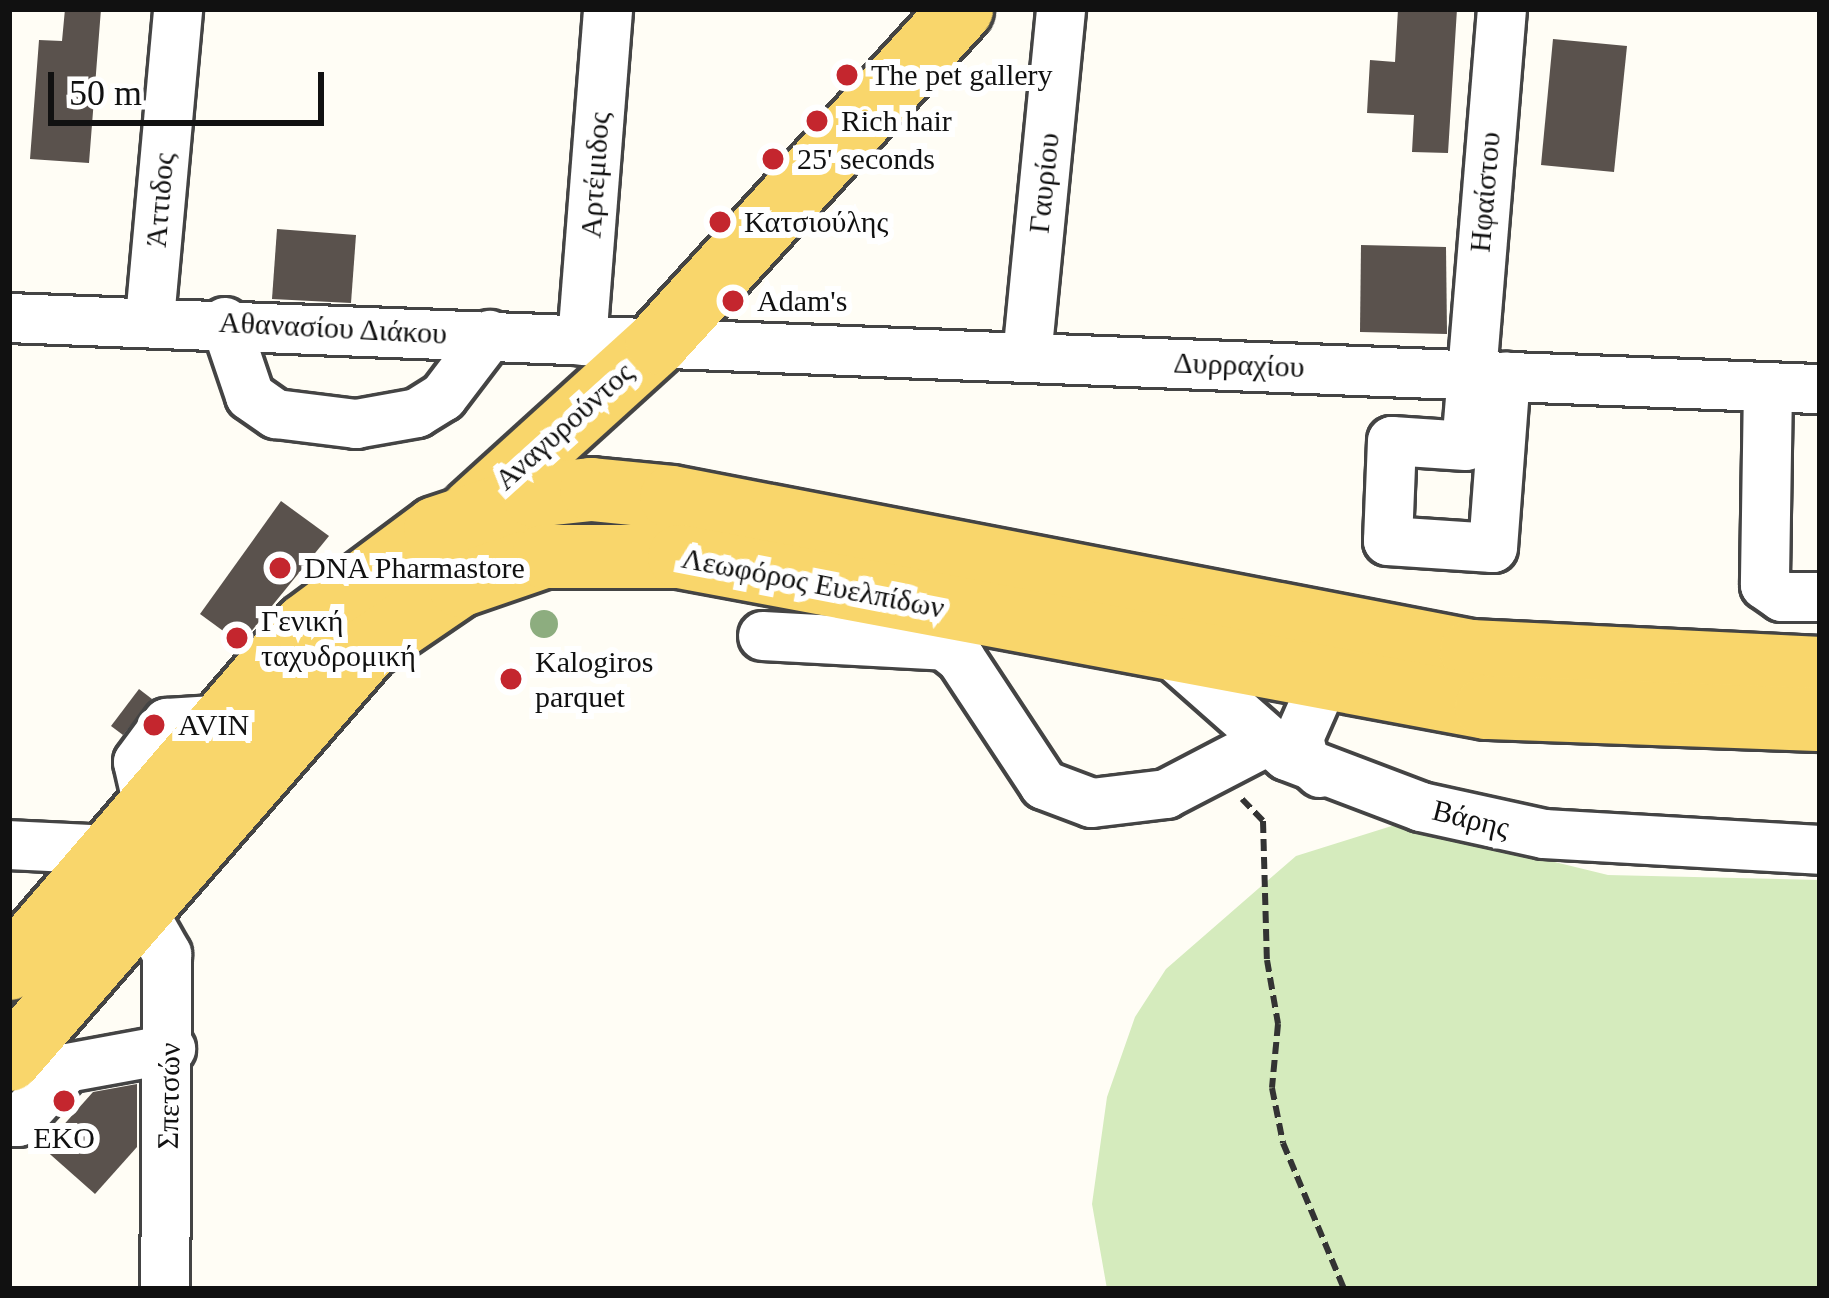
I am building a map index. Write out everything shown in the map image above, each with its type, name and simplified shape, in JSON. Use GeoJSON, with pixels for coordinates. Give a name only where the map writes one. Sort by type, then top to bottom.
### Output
{"type":"FeatureCollection","features":[{"type":"Feature","properties":{"kind":"main road","name":"Αναγυρούντος"},"geometry":{"type":"LineString","coordinates":[[471,512],[657,342],[961,9]]}},
{"type":"Feature","properties":{"kind":"main road","name":"Αναγυρούντος"},"geometry":{"type":"LineString","coordinates":[[526,561],[591,489],[657,342]]}},
{"type":"Feature","properties":{"kind":"main road","name":"Λεωφόρος Ευελπίδων"},"geometry":{"type":"LineString","coordinates":[[9,968],[230,719],[304,625],[343,591],[471,512],[591,489],[817,524],[1472,651],[1820,668]]}},
{"type":"Feature","properties":{"kind":"main road","name":"Λεωφόρος Ευελπίδων"},"geometry":{"type":"LineString","coordinates":[[9,1059],[368,647],[459,585],[526,561],[586,552],[679,556],[1170,653],[1486,707],[1820,719]]}},
{"type":"Feature","properties":{"kind":"street","name":"Άττιδος"},"geometry":{"type":"LineString","coordinates":[[149,319],[178,9]]}},
{"type":"Feature","properties":{"kind":"street","name":"Αρτέμιδος"},"geometry":{"type":"LineString","coordinates":[[582,340],[608,9]]}},
{"type":"Feature","properties":{"kind":"street","name":"Γαυρίου"},"geometry":{"type":"LineString","coordinates":[[1027,357],[1061,9]]}},
{"type":"Feature","properties":{"kind":"street","name":"Ηφαίστου"},"geometry":{"type":"LineString","coordinates":[[1487,375],[1502,9]]}},
{"type":"Feature","properties":{"kind":"street","name":"Αθανασίου Διάκου"},"geometry":{"type":"LineString","coordinates":[[9,318],[149,319],[657,342]]}},
{"type":"Feature","properties":{"kind":"street"},"geometry":{"type":"LineString","coordinates":[[225,322],[250,396],[275,415],[356,424],[417,413],[442,397],[490,335]]}},
{"type":"Feature","properties":{"kind":"street","name":"Δυρραχίου"},"geometry":{"type":"LineString","coordinates":[[657,342],[1820,389]]}},
{"type":"Feature","properties":{"kind":"street"},"geometry":{"type":"LineString","coordinates":[[1768,387],[1765,584],[1781,597],[1820,598]]}},
{"type":"Feature","properties":{"kind":"street"},"geometry":{"type":"LineString","coordinates":[[763,635],[944,646],[961,659],[1044,785],[1092,803],[1166,794],[1268,741]]}},
{"type":"Feature","properties":{"kind":"street","name":"Βάρης"},"geometry":{"type":"LineString","coordinates":[[1170,653],[1268,741],[1320,772],[1492,828],[1820,850]]}},
{"type":"Feature","properties":{"kind":"street"},"geometry":{"type":"LineString","coordinates":[[1320,772],[1304,758],[1299,738],[1324,681]]}},
{"type":"Feature","properties":{"kind":"street"},"geometry":{"type":"LineString","coordinates":[[9,845],[131,830]]}},
{"type":"Feature","properties":{"kind":"street","name":"Σπετσών"},"geometry":{"type":"LineString","coordinates":[[142,910],[166,954],[171,1049],[165,1289]]}},
{"type":"Feature","properties":{"kind":"street"},"geometry":{"type":"LineString","coordinates":[[9,1122],[67,1068],[171,1049]]}},
{"type":"Feature","properties":{"kind":"path"},"geometry":{"type":"LineString","coordinates":[[1214,770],[1263,820],[1267,960],[1278,1024],[1272,1088],[1300,1192],[1332,1245],[1344,1289]]}},
{"type":"Feature","properties":{"kind":"green space"},"geometry":{"type":"Polygon","coordinates":[[[1398,824],[1608,875],[1820,880],[1820,1289],[1107,1289],[1092,1204],[1107,1097],[1135,1017],[1166,969],[1296,856],[1398,824]]]}},
{"type":"Feature","properties":{"kind":"building"},"geometry":{"type":"Polygon","coordinates":[[[65,9],[101,9],[89,163],[30,159],[39,40],[62,41],[65,9]]]}},
{"type":"Feature","properties":{"kind":"building"},"geometry":{"type":"Polygon","coordinates":[[[1398,9],[1457,9],[1448,153],[1412,152],[1414,115],[1367,113],[1370,60],[1395,62],[1398,9]]]}},
{"type":"Feature","properties":{"kind":"building"},"geometry":{"type":"Polygon","coordinates":[[[1553,39],[1627,46],[1614,172],[1541,165],[1553,39]]]}},
{"type":"Feature","properties":{"kind":"building"},"geometry":{"type":"Polygon","coordinates":[[[277,229],[356,235],[351,303],[272,299],[277,229]]]}},
{"type":"Feature","properties":{"kind":"building"},"geometry":{"type":"Polygon","coordinates":[[[1361,245],[1446,247],[1447,334],[1360,332],[1361,245]]]}},
{"type":"Feature","properties":{"kind":"building"},"geometry":{"type":"Polygon","coordinates":[[[281,501],[329,536],[241,644],[200,614],[281,501]]]}},
{"type":"Feature","properties":{"kind":"building"},"geometry":{"type":"Polygon","coordinates":[[[139,689],[152,699],[123,735],[111,726],[139,689]]]}},
{"type":"Feature","properties":{"kind":"building"},"geometry":{"type":"Polygon","coordinates":[[[137,1084],[137,1147],[95,1194],[43,1148],[93,1092],[137,1084]]]}},
{"type":"Feature","properties":{"kind":"place","name":"The pet gallery"},"geometry":{"type":"Point","coordinates":[847,75]}},
{"type":"Feature","properties":{"kind":"place","name":"Rich hair"},"geometry":{"type":"Point","coordinates":[817,121]}},
{"type":"Feature","properties":{"kind":"place","name":"25' seconds"},"geometry":{"type":"Point","coordinates":[773,159]}},
{"type":"Feature","properties":{"kind":"place","name":"Κατσιούλης"},"geometry":{"type":"Point","coordinates":[720,222]}},
{"type":"Feature","properties":{"kind":"place","name":"Adam's"},"geometry":{"type":"Point","coordinates":[733,301]}},
{"type":"Feature","properties":{"kind":"place","name":"DNA Pharmastore"},"geometry":{"type":"Point","coordinates":[280,568]}},
{"type":"Feature","properties":{"kind":"place","name":"Γενική ταχυδρομική"},"geometry":{"type":"Point","coordinates":[237,638]}},
{"type":"Feature","properties":{"kind":"place","name":"Kalogiros parquet"},"geometry":{"type":"Point","coordinates":[511,679]}},
{"type":"Feature","properties":{"kind":"place","name":"AVIN"},"geometry":{"type":"Point","coordinates":[154,725]}},
{"type":"Feature","properties":{"kind":"place","name":"EKO"},"geometry":{"type":"Point","coordinates":[64,1101]}}]}
